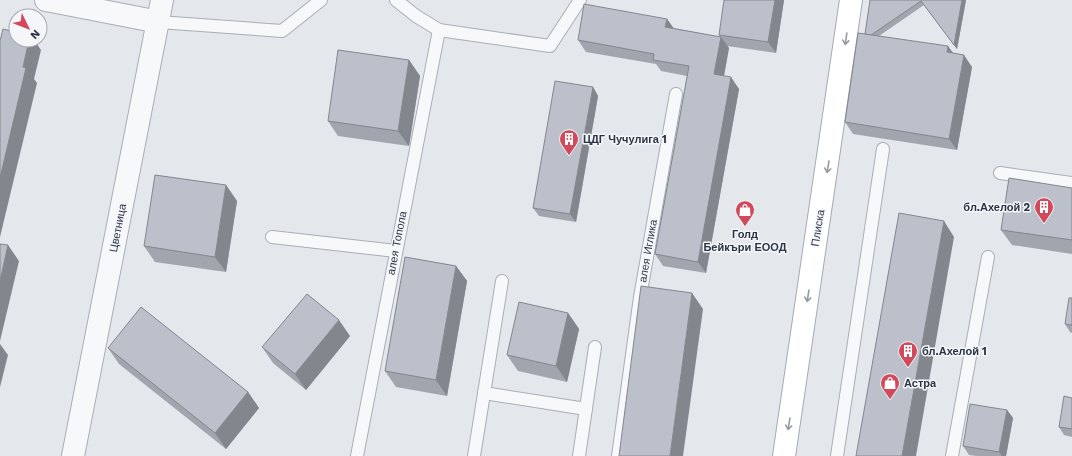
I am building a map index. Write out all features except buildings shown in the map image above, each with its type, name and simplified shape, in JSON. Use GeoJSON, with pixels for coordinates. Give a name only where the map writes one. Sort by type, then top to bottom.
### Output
{"type":"FeatureCollection","features":[{"type":"Feature","properties":{"kind":"main road","name":"Плиска"},"geometry":{"type":"LineString","coordinates":[[784,456],[851,0]]}},
{"type":"Feature","properties":{"kind":"street"},"geometry":{"type":"LineString","coordinates":[[46,0],[159,22]]}},
{"type":"Feature","properties":{"kind":"street","name":"Цветница"},"geometry":{"type":"LineString","coordinates":[[74,456],[159,22],[162,0]]}},
{"type":"Feature","properties":{"kind":"lane"},"geometry":{"type":"LineString","coordinates":[[159,22],[282,31],[321,0]]}},
{"type":"Feature","properties":{"kind":"lane"},"geometry":{"type":"LineString","coordinates":[[396,0],[416,16],[438,30],[550,46],[580,0]]}},
{"type":"Feature","properties":{"kind":"lane","name":"алея Топола"},"geometry":{"type":"LineString","coordinates":[[357,456],[438,30]]}},
{"type":"Feature","properties":{"kind":"lane","name":"алея Иглика"},"geometry":{"type":"LineString","coordinates":[[618,456],[640,297],[676,94]]}},
{"type":"Feature","properties":{"kind":"lane"},"geometry":{"type":"LineString","coordinates":[[837,456],[883,149]]}},
{"type":"Feature","properties":{"kind":"lane"},"geometry":{"type":"LineString","coordinates":[[1000,172],[1072,182]]}},
{"type":"Feature","properties":{"kind":"lane"},"geometry":{"type":"LineString","coordinates":[[272,237],[396,251]]}},
{"type":"Feature","properties":{"kind":"lane"},"geometry":{"type":"LineString","coordinates":[[952,456],[988,257]]}},
{"type":"Feature","properties":{"kind":"lane"},"geometry":{"type":"LineString","coordinates":[[474,456],[502,281]]}},
{"type":"Feature","properties":{"kind":"lane"},"geometry":{"type":"LineString","coordinates":[[579,456],[595,348]]}},
{"type":"Feature","properties":{"kind":"lane"},"geometry":{"type":"LineString","coordinates":[[484,393],[586,409]]}},
{"type":"Feature","properties":{"kind":"place","name":"ЦДГ Чучулига 1"},"geometry":{"type":"Point","coordinates":[569,156]}},
{"type":"Feature","properties":{"kind":"place","name":"бл.Ахелой 2"},"geometry":{"type":"Point","coordinates":[1044,224]}},
{"type":"Feature","properties":{"kind":"place","name":"Голд Бейкъри ЕООД"},"geometry":{"type":"Point","coordinates":[745,227]}},
{"type":"Feature","properties":{"kind":"place","name":"бл.Ахелой 1"},"geometry":{"type":"Point","coordinates":[908,368]}},
{"type":"Feature","properties":{"kind":"place","name":"Астра"},"geometry":{"type":"Point","coordinates":[890,400]}}]}
